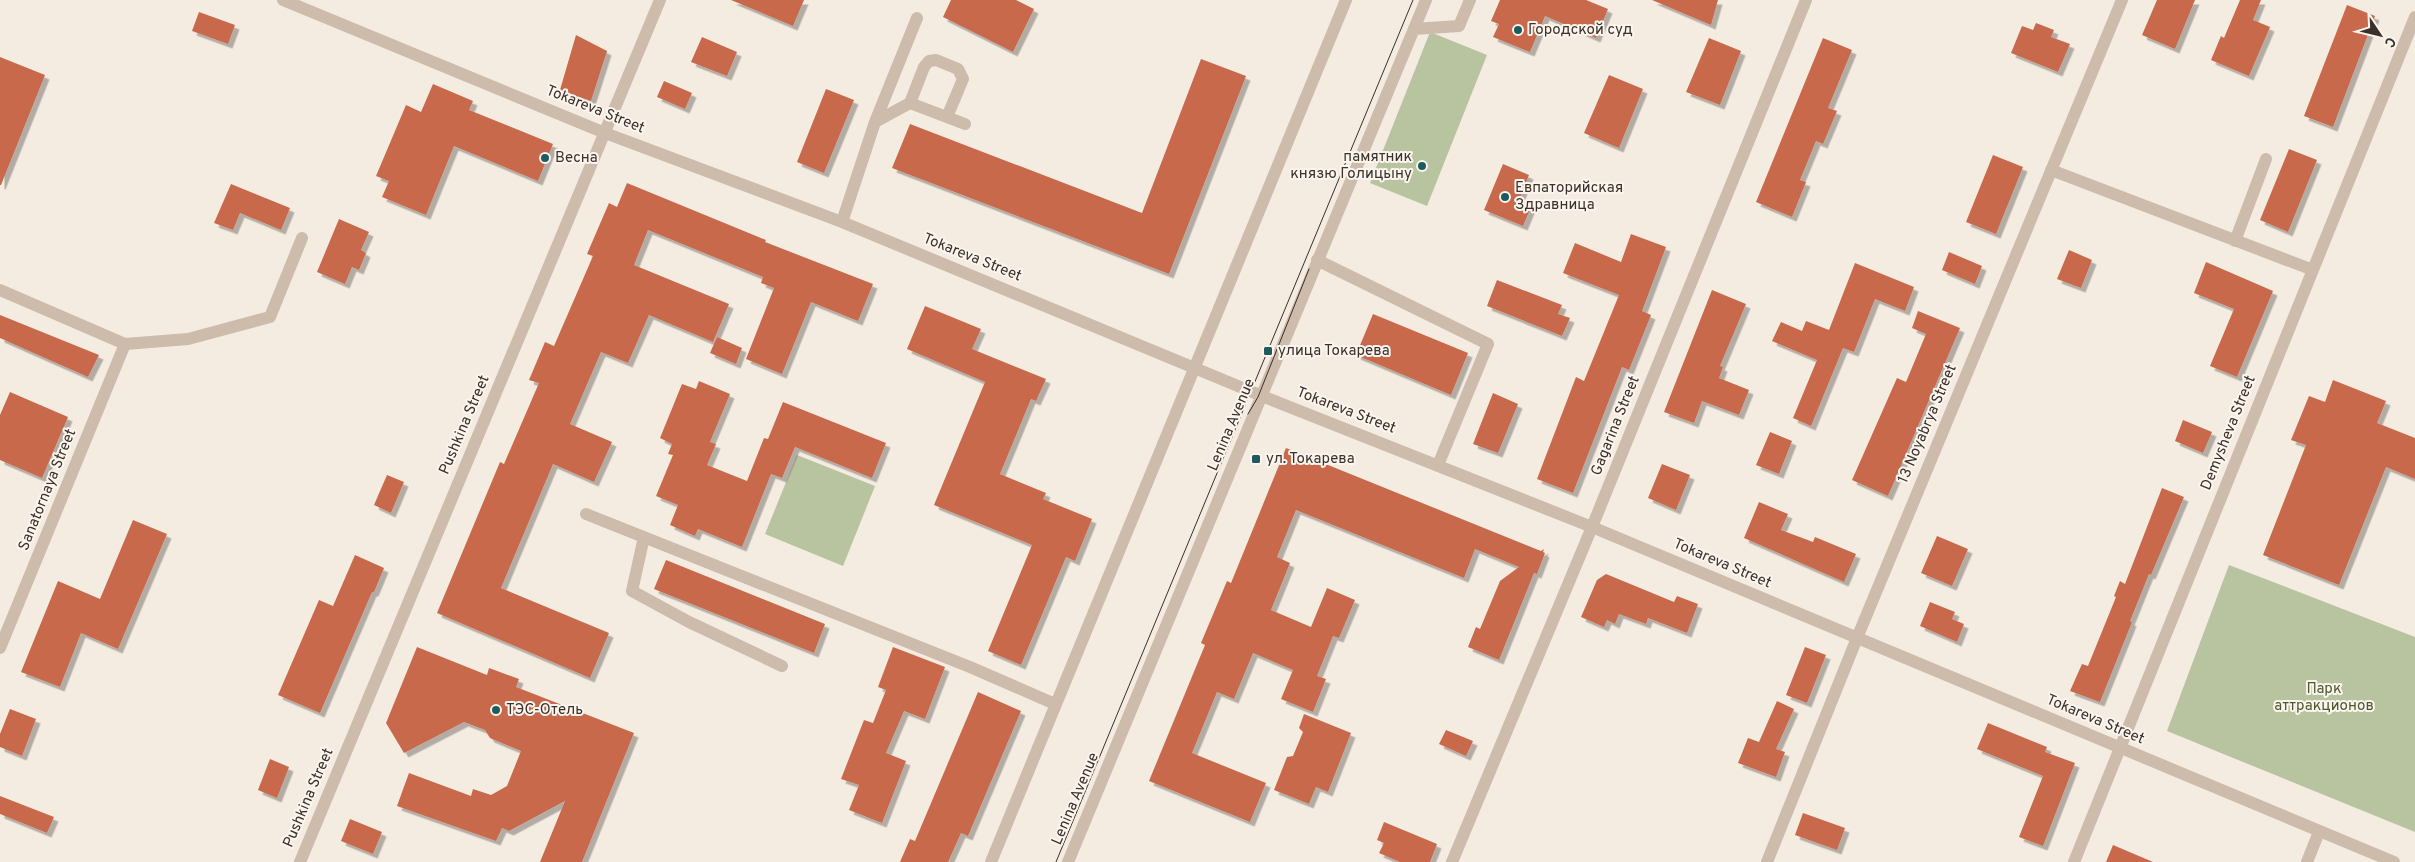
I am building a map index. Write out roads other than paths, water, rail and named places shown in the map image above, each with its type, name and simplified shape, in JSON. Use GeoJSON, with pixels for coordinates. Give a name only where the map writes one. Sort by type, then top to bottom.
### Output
{"type":"FeatureCollection","features":[{"type":"Feature","properties":{"kind":"street","name":"Tokareva Street"},"geometry":{"type":"LineString","coordinates":[[283,0],[605,133],[842,222],[1262,396],[1592,527],[2394,862]]}},
{"type":"Feature","properties":{"kind":"street","name":"Pushkina Street"},"geometry":{"type":"LineString","coordinates":[[300,862],[660,0]]}},
{"type":"Feature","properties":{"kind":"street"},"geometry":{"type":"LineString","coordinates":[[991,862],[1346,0]]}},
{"type":"Feature","properties":{"kind":"street","name":"Lenina Avenue"},"geometry":{"type":"LineString","coordinates":[[1068,862],[1426,0]]}},
{"type":"Feature","properties":{"kind":"street"},"geometry":{"type":"LineString","coordinates":[[1414,29],[1459,26],[1470,0]]}},
{"type":"Feature","properties":{"kind":"street","name":"Gagarina Street"},"geometry":{"type":"LineString","coordinates":[[1452,862],[1592,527],[1806,0]]}},
{"type":"Feature","properties":{"kind":"street","name":"13 Noyabrya Street"},"geometry":{"type":"LineString","coordinates":[[1767,862],[1857,638],[2122,0]]}},
{"type":"Feature","properties":{"kind":"street","name":"Demysheva Street"},"geometry":{"type":"LineString","coordinates":[[2074,862],[2415,17]]}},
{"type":"Feature","properties":{"kind":"street"},"geometry":{"type":"LineString","coordinates":[[842,222],[875,122],[917,18]]}},
{"type":"Feature","properties":{"kind":"street"},"geometry":{"type":"LineString","coordinates":[[875,122],[910,103],[924,67],[929,61],[936,60],[958,69],[963,79],[947,117]]}},
{"type":"Feature","properties":{"kind":"street"},"geometry":{"type":"LineString","coordinates":[[910,103],[965,124]]}},
{"type":"Feature","properties":{"kind":"street"},"geometry":{"type":"LineString","coordinates":[[2235,241],[2266,159]]}},
{"type":"Feature","properties":{"kind":"street"},"geometry":{"type":"LineString","coordinates":[[2051,170],[2313,270]]}},
{"type":"Feature","properties":{"kind":"street"},"geometry":{"type":"LineString","coordinates":[[0,290],[126,344],[188,339],[270,317],[302,238]]}},
{"type":"Feature","properties":{"kind":"street"},"geometry":{"type":"LineString","coordinates":[[1317,260],[1488,344],[1438,465]]}},
{"type":"Feature","properties":{"kind":"street","name":"Sanatornaya Street"},"geometry":{"type":"LineString","coordinates":[[0,648],[126,344]]}},
{"type":"Feature","properties":{"kind":"street"},"geometry":{"type":"LineString","coordinates":[[586,514],[970,667],[1055,704]]}},
{"type":"Feature","properties":{"kind":"street"},"geometry":{"type":"LineString","coordinates":[[644,537],[632,591],[689,622],[782,666]]}},
{"type":"Feature","properties":{"kind":"street"},"geometry":{"type":"LineString","coordinates":[[2307,862],[2319,832]]}},
{"type":"Feature","properties":{"kind":"tram line"},"geometry":{"type":"LineString","coordinates":[[1056,862],[1413,0]]}},
{"type":"Feature","properties":{"kind":"tram line"},"geometry":{"type":"LineString","coordinates":[[1248,414],[1258,397],[1309,269]]}},
{"type":"Feature","properties":{"kind":"place","name":"Городской суд"},"geometry":{"type":"Point","coordinates":[1518,30]}},
{"type":"Feature","properties":{"kind":"place","name":"Весна"},"geometry":{"type":"Point","coordinates":[545,158]}},
{"type":"Feature","properties":{"kind":"place","name":"памятник князю Голицыну"},"geometry":{"type":"Point","coordinates":[1422,166]}},
{"type":"Feature","properties":{"kind":"place","name":"Евпаторийская Здравница"},"geometry":{"type":"Point","coordinates":[1505,197]}},
{"type":"Feature","properties":{"kind":"place","name":"улица Токарева"},"geometry":{"type":"Point","coordinates":[1268,351]}},
{"type":"Feature","properties":{"kind":"place","name":"ул. Токарева"},"geometry":{"type":"Point","coordinates":[1256,459]}},
{"type":"Feature","properties":{"kind":"place","name":"ТЭС-Отель"},"geometry":{"type":"Point","coordinates":[496,710]}},
{"type":"Feature","properties":{"kind":"park label","name":"Парк аттракционов"},"geometry":{"type":"Point","coordinates":[2324,698]}}]}
